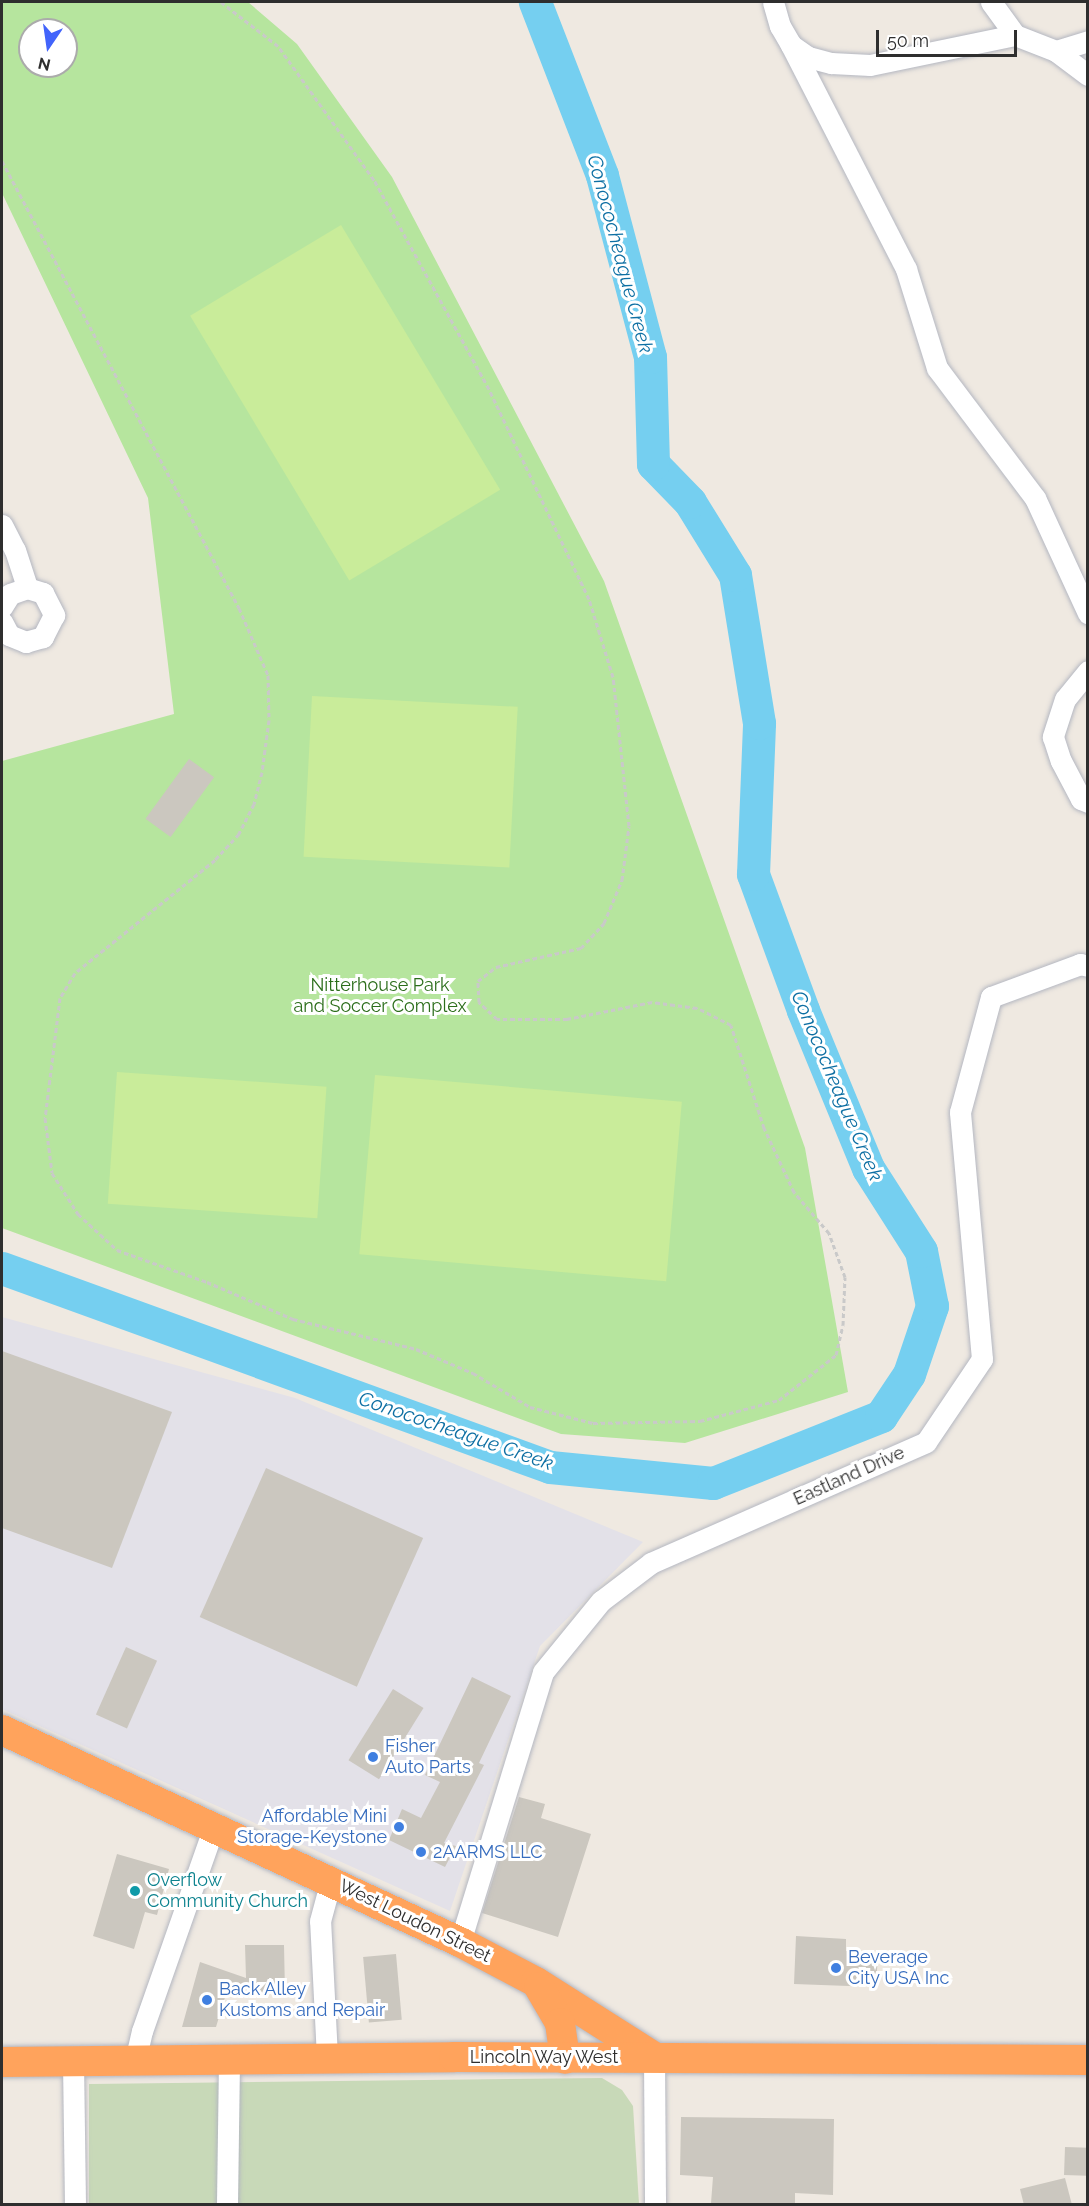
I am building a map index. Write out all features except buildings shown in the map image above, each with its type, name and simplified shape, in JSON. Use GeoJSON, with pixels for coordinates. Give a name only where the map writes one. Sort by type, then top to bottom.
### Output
{"type":"FeatureCollection","features":[{"type":"Feature","properties":{"kind":"highway","name":"West Loudon Street"},"geometry":{"type":"LineString","coordinates":[[2,1730],[331,1880],[460,1942],[536,1982],[654,2057]]}},
{"type":"Feature","properties":{"kind":"highway"},"geometry":{"type":"LineString","coordinates":[[536,1982],[560,2023],[565,2059]]}},
{"type":"Feature","properties":{"kind":"highway","name":"Lincoln Way West"},"geometry":{"type":"LineString","coordinates":[[2,2062],[327,2057],[1088,2060]]}},
{"type":"Feature","properties":{"kind":"street"},"geometry":{"type":"LineString","coordinates":[[773,2],[780,26],[906,269],[937,368],[991,434],[1035,498],[1086,607]]}},
{"type":"Feature","properties":{"kind":"street"},"geometry":{"type":"LineString","coordinates":[[991,2],[1015,35],[1056,51],[1088,75]]}},
{"type":"Feature","properties":{"kind":"street"},"geometry":{"type":"LineString","coordinates":[[791,45],[808,57],[831,63],[870,65],[1015,35]]}},
{"type":"Feature","properties":{"kind":"street"},"geometry":{"type":"LineString","coordinates":[[1056,51],[1088,41]]}},
{"type":"Feature","properties":{"kind":"street"},"geometry":{"type":"LineString","coordinates":[[2,525],[27,588]]}},
{"type":"Feature","properties":{"kind":"street"},"geometry":{"type":"LineString","coordinates":[[2,607],[10,594],[27,588],[43,593],[53,606],[49,631],[26,642],[9,635],[2,622]]}},
{"type":"Feature","properties":{"kind":"street"},"geometry":{"type":"LineString","coordinates":[[1088,671],[1065,699],[1053,737],[1078,777],[1082,799],[1088,802]]}},
{"type":"Feature","properties":{"kind":"street","name":"Eastland Drive"},"geometry":{"type":"LineString","coordinates":[[460,1942],[543,1672],[601,1601],[651,1563],[926,1442],[982,1359],[960,1112],[991,997],[1080,964],[1088,966]]}},
{"type":"Feature","properties":{"kind":"street"},"geometry":{"type":"LineString","coordinates":[[135,2061],[142,2031],[214,1826]]}},
{"type":"Feature","properties":{"kind":"street"},"geometry":{"type":"LineString","coordinates":[[327,2057],[320,1921],[331,1880]]}},
{"type":"Feature","properties":{"kind":"street"},"geometry":{"type":"LineString","coordinates":[[654,2057],[655,2205]]}},
{"type":"Feature","properties":{"kind":"street"},"geometry":{"type":"LineString","coordinates":[[227,2205],[229,2058]]}},
{"type":"Feature","properties":{"kind":"street"},"geometry":{"type":"LineString","coordinates":[[73,2061],[75,2205]]}},
{"type":"Feature","properties":{"kind":"path"},"geometry":{"type":"LineString","coordinates":[[2,161],[234,598],[268,675],[269,720],[262,772],[254,804],[239,834],[215,860],[75,973],[60,998],[45,1118],[52,1173],[73,1206],[117,1250],[207,1282],[293,1319],[416,1349],[473,1373],[530,1407],[593,1423],[690,1421],[779,1400],[836,1355],[843,1325],[844,1277],[829,1233],[794,1192],[764,1128],[731,1025],[698,1008],[652,1002],[567,1019],[497,1019],[479,1002],[478,981],[496,966],[581,948],[604,923],[622,880],[628,826],[613,678],[589,599],[489,389],[374,180],[278,46],[221,2]]}},
{"type":"Feature","properties":{"kind":"shaded area"},"geometry":{"type":"Polygon","coordinates":[[[2,1317],[295,1398],[643,1542],[540,1646],[450,1911],[2,1709],[2,1317]]]}},
{"type":"Feature","properties":{"kind":"green space","name":"Nitterhouse Park and Soccer Complex"},"geometry":{"type":"Polygon","coordinates":[[[2,2],[248,2],[297,44],[392,177],[604,581],[805,1148],[848,1392],[685,1443],[561,1434],[2,1228],[2,761],[174,714],[148,498],[2,193],[2,2]]]}},
{"type":"Feature","properties":{"kind":"green space"},"geometry":{"type":"Polygon","coordinates":[[[341,225],[500,490],[349,581],[190,316],[341,225]]]}},
{"type":"Feature","properties":{"kind":"green space"},"geometry":{"type":"Polygon","coordinates":[[[312,696],[518,707],[509,868],[304,857],[312,696]]]}},
{"type":"Feature","properties":{"kind":"green space"},"geometry":{"type":"Polygon","coordinates":[[[117,1072],[326,1087],[317,1218],[108,1204],[117,1072]]]}},
{"type":"Feature","properties":{"kind":"green space"},"geometry":{"type":"Polygon","coordinates":[[[375,1075],[682,1102],[666,1281],[359,1254],[375,1075]]]}},
{"type":"Feature","properties":{"kind":"green space"},"geometry":{"type":"Polygon","coordinates":[[[602,2078],[622,2090],[633,2106],[639,2204],[89,2204],[89,2084],[602,2078]]]}},
{"type":"Feature","properties":{"kind":"waterway","name":"Conococheague Creek"},"geometry":{"type":"LineString","coordinates":[[2,1268],[550,1467],[713,1483],[881,1416],[909,1374],[932,1306],[921,1251],[868,1168],[803,1010],[753,874],[759,723],[735,575],[690,502],[653,464],[650,357],[602,175],[535,2]]}},
{"type":"Feature","properties":{"kind":"place","name":"Fisher Auto Parts"},"geometry":{"type":"Point","coordinates":[373,1757]}},
{"type":"Feature","properties":{"kind":"place","name":"Affordable Mini Storage-Keystone"},"geometry":{"type":"Point","coordinates":[399,1827]}},
{"type":"Feature","properties":{"kind":"place","name":"2AARMS LLC"},"geometry":{"type":"Point","coordinates":[421,1852]}},
{"type":"Feature","properties":{"kind":"place","name":"Overflow Community Church"},"geometry":{"type":"Point","coordinates":[135,1891]}},
{"type":"Feature","properties":{"kind":"place","name":"Beverage City USA Inc"},"geometry":{"type":"Point","coordinates":[836,1968]}},
{"type":"Feature","properties":{"kind":"place","name":"Back Alley Kustoms and Repair"},"geometry":{"type":"Point","coordinates":[207,2000]}}]}
